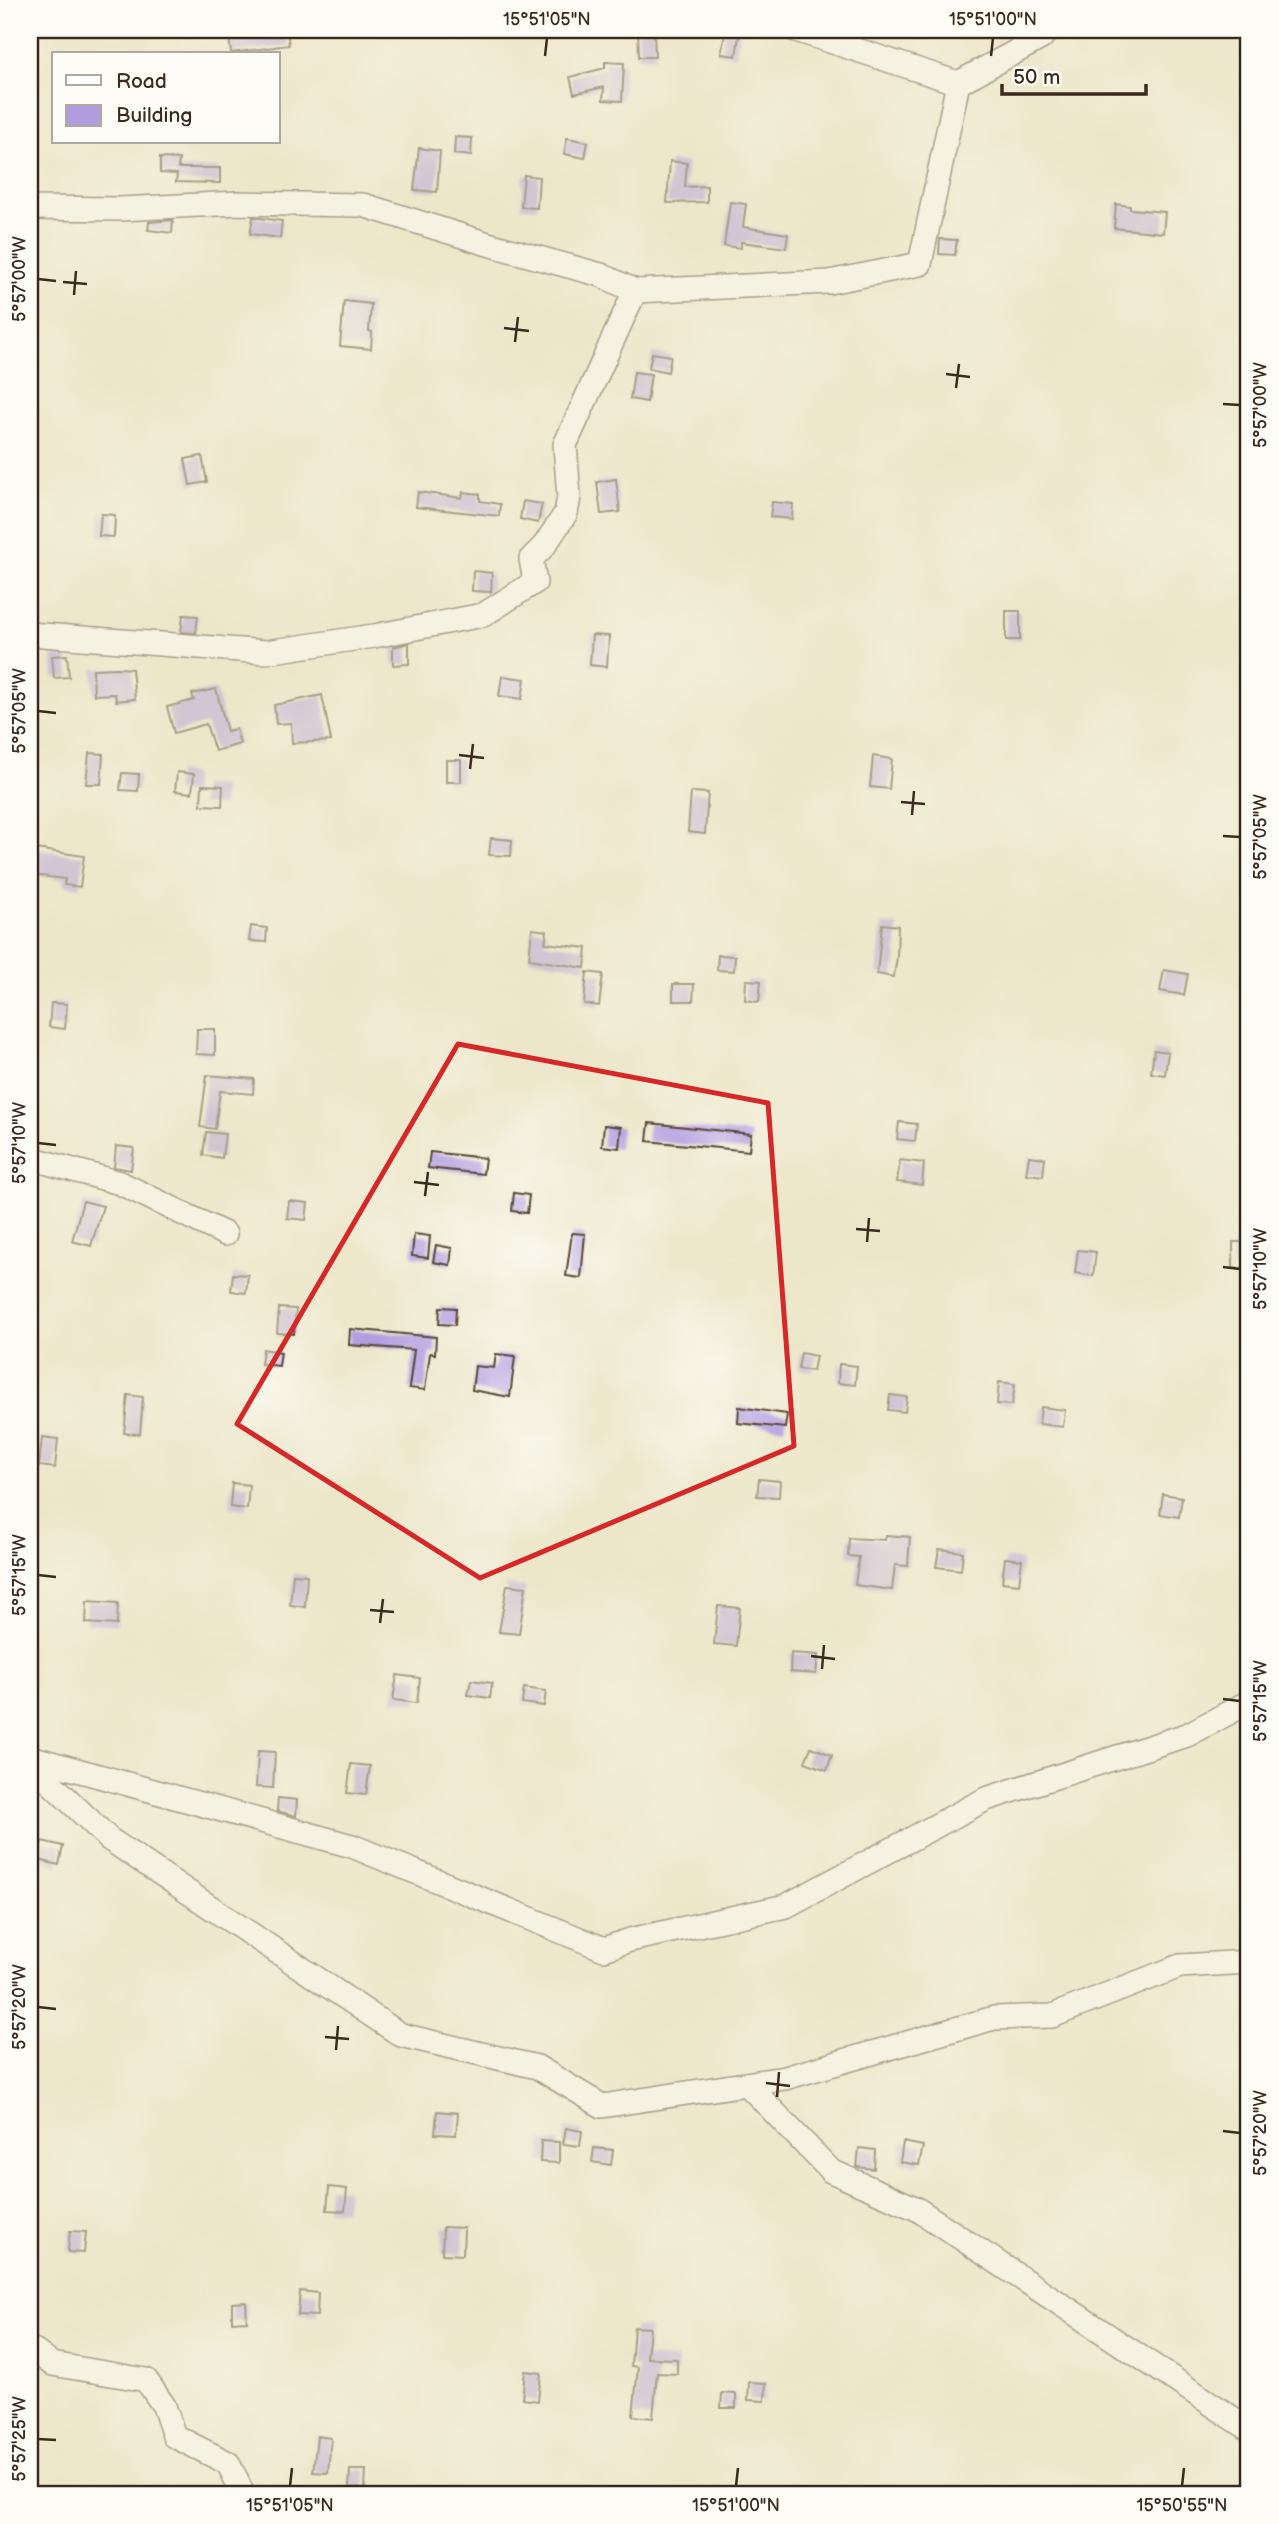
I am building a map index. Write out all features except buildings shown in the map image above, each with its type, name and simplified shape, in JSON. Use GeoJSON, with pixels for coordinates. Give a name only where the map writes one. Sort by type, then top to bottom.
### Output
{"type":"FeatureCollection","features":[{"type":"Feature","properties":{"kind":"street"},"geometry":{"type":"LineString","coordinates":[[796,30],[958,83],[1041,38],[1048,30]]}},
{"type":"Feature","properties":{"kind":"street"},"geometry":{"type":"LineString","coordinates":[[30,208],[120,209],[238,203],[363,205],[488,244],[601,275],[635,291],[829,282],[920,264],[958,83]]}},
{"type":"Feature","properties":{"kind":"street"},"geometry":{"type":"LineString","coordinates":[[30,634],[266,652],[374,636],[483,615],[535,582],[531,559],[544,546],[566,513],[569,497],[565,445],[635,291]]}},
{"type":"Feature","properties":{"kind":"street"},"geometry":{"type":"LineString","coordinates":[[30,1158],[120,1183],[225,1234]]}},
{"type":"Feature","properties":{"kind":"street"},"geometry":{"type":"LineString","coordinates":[[30,1757],[352,1846],[604,1949],[631,1940],[786,1906],[986,1799],[1187,1735],[1249,1702]]}},
{"type":"Feature","properties":{"kind":"street"},"geometry":{"type":"LineString","coordinates":[[30,1763],[109,1839],[401,2035],[537,2067],[602,2106],[785,2078],[994,2018],[1052,2016],[1180,1966],[1249,1962]]}},
{"type":"Feature","properties":{"kind":"street"},"geometry":{"type":"LineString","coordinates":[[747,2084],[831,2171],[917,2209],[1249,2429]]}},
{"type":"Feature","properties":{"kind":"street"},"geometry":{"type":"LineString","coordinates":[[30,2348],[52,2364],[146,2379],[164,2406],[174,2436],[228,2462],[243,2494]]}},
{"type":"Feature","properties":{"kind":"highlighted area"},"geometry":{"type":"Polygon","coordinates":[[[458,1044],[768,1103],[794,1446],[480,1578],[237,1424],[458,1044]]]}}]}
